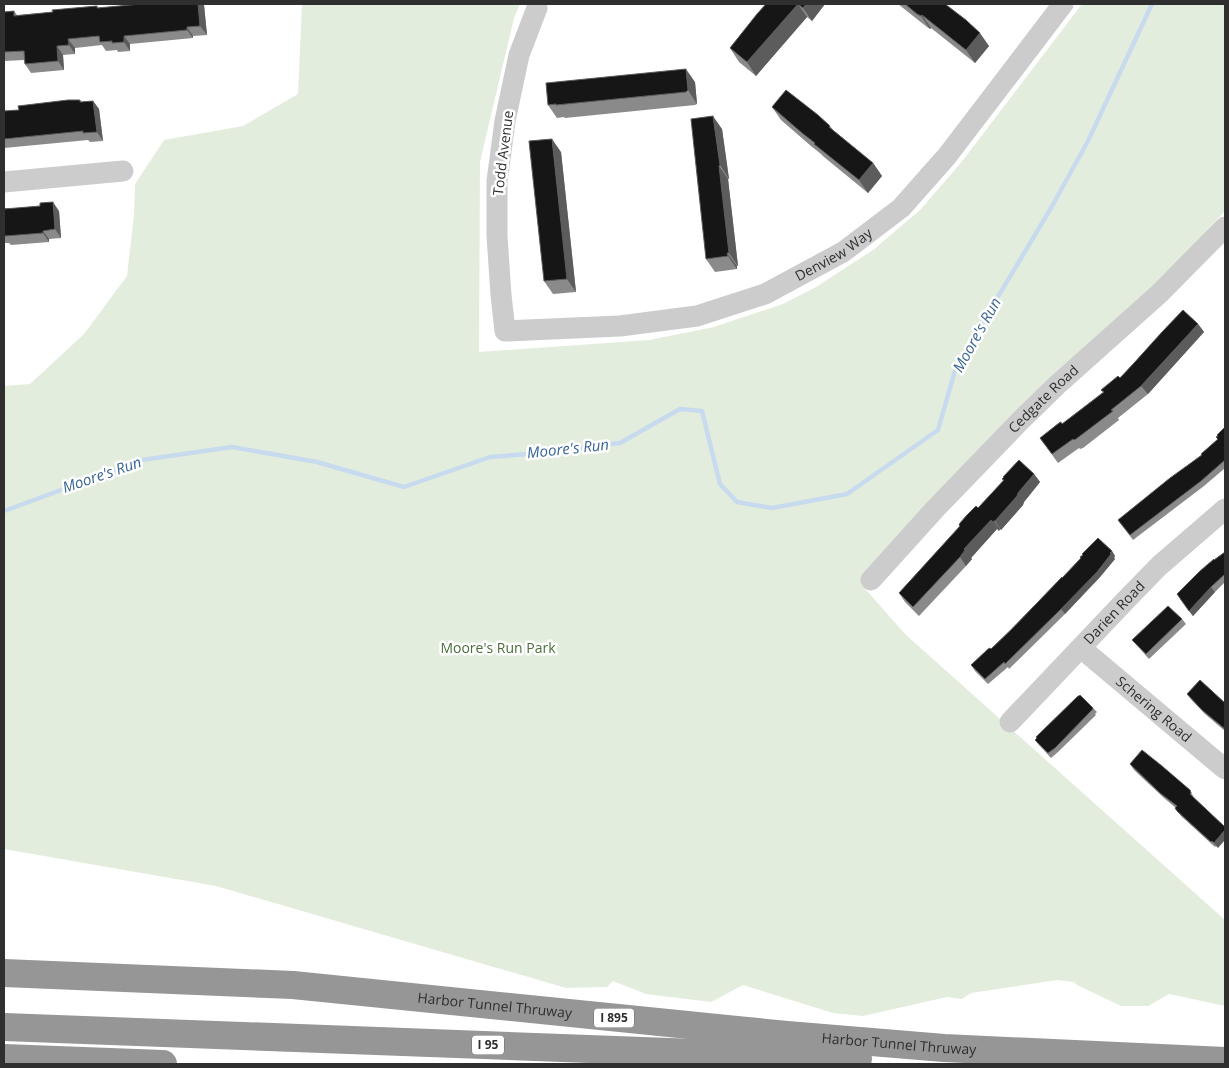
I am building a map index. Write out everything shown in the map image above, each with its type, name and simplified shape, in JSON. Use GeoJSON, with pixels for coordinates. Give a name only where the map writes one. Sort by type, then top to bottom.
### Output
{"type":"FeatureCollection","features":[{"type":"Feature","properties":{"kind":"highway","name":"Harbor Tunnel Thruway"},"geometry":{"type":"LineString","coordinates":[[4,973],[292,985],[787,1036],[944,1048],[1225,1061]]}},
{"type":"Feature","properties":{"kind":"highway","name":"I 95"},"geometry":{"type":"LineString","coordinates":[[4,1028],[753,1054],[972,1064]]}},
{"type":"Feature","properties":{"kind":"highway"},"geometry":{"type":"LineString","coordinates":[[4,1058],[163,1064]]}},
{"type":"Feature","properties":{"kind":"street","name":"Denview Way"},"geometry":{"type":"LineString","coordinates":[[505,331],[620,326],[697,316],[765,294],[843,252],[901,208],[947,156],[1063,4]]}},
{"type":"Feature","properties":{"kind":"street","name":"Todd Avenue"},"geometry":{"type":"LineString","coordinates":[[505,331],[497,236],[497,181],[519,55],[537,8]]}},
{"type":"Feature","properties":{"kind":"street"},"geometry":{"type":"LineString","coordinates":[[4,182],[123,171]]}},
{"type":"Feature","properties":{"kind":"street","name":"Cedgate Road"},"geometry":{"type":"LineString","coordinates":[[870,580],[1020,421],[1160,293],[1225,227]]}},
{"type":"Feature","properties":{"kind":"street","name":"Darien Road"},"geometry":{"type":"LineString","coordinates":[[1010,722],[1159,566],[1225,509]]}},
{"type":"Feature","properties":{"kind":"street","name":"Schering Road"},"geometry":{"type":"LineString","coordinates":[[1081,648],[1225,770]]}},
{"type":"Feature","properties":{"kind":"green space","name":"Moore's Run Park"},"geometry":{"type":"Polygon","coordinates":[[[302,4],[520,4],[514,18],[480,162],[479,352],[649,340],[714,327],[783,304],[816,287],[873,250],[920,210],[960,164],[1082,4],[1225,4],[1225,211],[1139,303],[1059,373],[861,584],[905,634],[1225,920],[1225,1006],[1169,994],[1148,1006],[1121,1006],[1074,982],[1057,980],[971,993],[962,999],[947,997],[863,1016],[833,1013],[743,985],[711,1002],[646,994],[613,981],[607,987],[566,988],[216,886],[4,849],[4,386],[30,384],[84,334],[127,276],[134,215],[135,184],[164,140],[243,126],[298,94],[302,4]]]}},
{"type":"Feature","properties":{"kind":"building"},"geometry":{"type":"Polygon","coordinates":[[[141,4],[198,4],[200,26],[187,27],[187,30],[124,36],[124,42],[100,42],[99,36],[68,39],[69,45],[57,46],[58,61],[25,64],[24,51],[4,52],[4,12],[14,11],[14,16],[53,12],[52,10],[141,4]]]}},
{"type":"Feature","properties":{"kind":"building"},"geometry":{"type":"Polygon","coordinates":[[[766,4],[798,4],[747,62],[730,48],[766,4]]]}},
{"type":"Feature","properties":{"kind":"building"},"geometry":{"type":"Polygon","coordinates":[[[798,4],[806,4],[803,8],[798,4]]]}},
{"type":"Feature","properties":{"kind":"building"},"geometry":{"type":"Polygon","coordinates":[[[905,4],[945,4],[980,33],[966,50],[905,4]]]}},
{"type":"Feature","properties":{"kind":"building"},"geometry":{"type":"Polygon","coordinates":[[[686,69],[688,90],[686,92],[548,105],[546,83],[686,69]]]}},
{"type":"Feature","properties":{"kind":"building"},"geometry":{"type":"Polygon","coordinates":[[[786,90],[873,163],[859,180],[772,107],[786,90]]]}},
{"type":"Feature","properties":{"kind":"building"},"geometry":{"type":"Polygon","coordinates":[[[80,100],[80,102],[93,101],[97,132],[83,133],[83,131],[4,139],[4,111],[19,110],[18,106],[80,100]]]}},
{"type":"Feature","properties":{"kind":"building"},"geometry":{"type":"Polygon","coordinates":[[[713,116],[729,253],[727,253],[728,256],[706,259],[691,119],[713,116]]]}},
{"type":"Feature","properties":{"kind":"building"},"geometry":{"type":"Polygon","coordinates":[[[552,139],[567,279],[544,281],[529,141],[552,139]]]}},
{"type":"Feature","properties":{"kind":"building"},"geometry":{"type":"Polygon","coordinates":[[[53,202],[55,229],[43,231],[43,233],[5,236],[4,209],[40,206],[40,203],[53,202]]]}},
{"type":"Feature","properties":{"kind":"building"},"geometry":{"type":"Polygon","coordinates":[[[1183,310],[1198,324],[1141,386],[1111,410],[1113,411],[1076,439],[1073,439],[1052,454],[1040,438],[1104,392],[1101,390],[1118,376],[1120,378],[1183,310]]]}},
{"type":"Feature","properties":{"kind":"building"},"geometry":{"type":"Polygon","coordinates":[[[1225,427],[1225,460],[1201,481],[1130,535],[1118,520],[1202,455],[1218,439],[1217,435],[1225,427]]]}},
{"type":"Feature","properties":{"kind":"building"},"geometry":{"type":"Polygon","coordinates":[[[1019,460],[1034,474],[995,521],[992,522],[991,520],[964,549],[960,557],[913,607],[899,593],[960,526],[960,523],[967,515],[976,506],[978,508],[1004,480],[1002,479],[1003,477],[1019,460]]]}},
{"type":"Feature","properties":{"kind":"building"},"geometry":{"type":"Polygon","coordinates":[[[1098,538],[1112,551],[1097,572],[1005,664],[1004,662],[985,679],[971,665],[1011,630],[1098,538]]]}},
{"type":"Feature","properties":{"kind":"building"},"geometry":{"type":"Polygon","coordinates":[[[1225,552],[1225,574],[1189,611],[1177,594],[1200,571],[1225,552]]]}},
{"type":"Feature","properties":{"kind":"building"},"geometry":{"type":"Polygon","coordinates":[[[1168,606],[1182,619],[1146,654],[1132,640],[1168,606]]]}},
{"type":"Feature","properties":{"kind":"building"},"geometry":{"type":"Polygon","coordinates":[[[1200,680],[1225,703],[1225,729],[1202,710],[1187,694],[1200,680]]]}},
{"type":"Feature","properties":{"kind":"building"},"geometry":{"type":"Polygon","coordinates":[[[1080,695],[1093,708],[1092,710],[1048,753],[1035,740],[1036,737],[1080,695]]]}},
{"type":"Feature","properties":{"kind":"building"},"geometry":{"type":"Polygon","coordinates":[[[1142,750],[1190,790],[1190,794],[1225,827],[1225,830],[1214,843],[1177,811],[1175,808],[1177,806],[1160,793],[1130,764],[1142,750]]]}},
{"type":"Feature","properties":{"kind":"waterway","name":"Moore's Run"},"geometry":{"type":"LineString","coordinates":[[4,511],[142,460],[232,447],[317,462],[404,487],[490,457],[620,443],[680,409],[702,411],[720,484],[737,502],[772,508],[847,494],[938,430],[956,367],[1051,208],[1088,141],[1152,4]]}}]}
